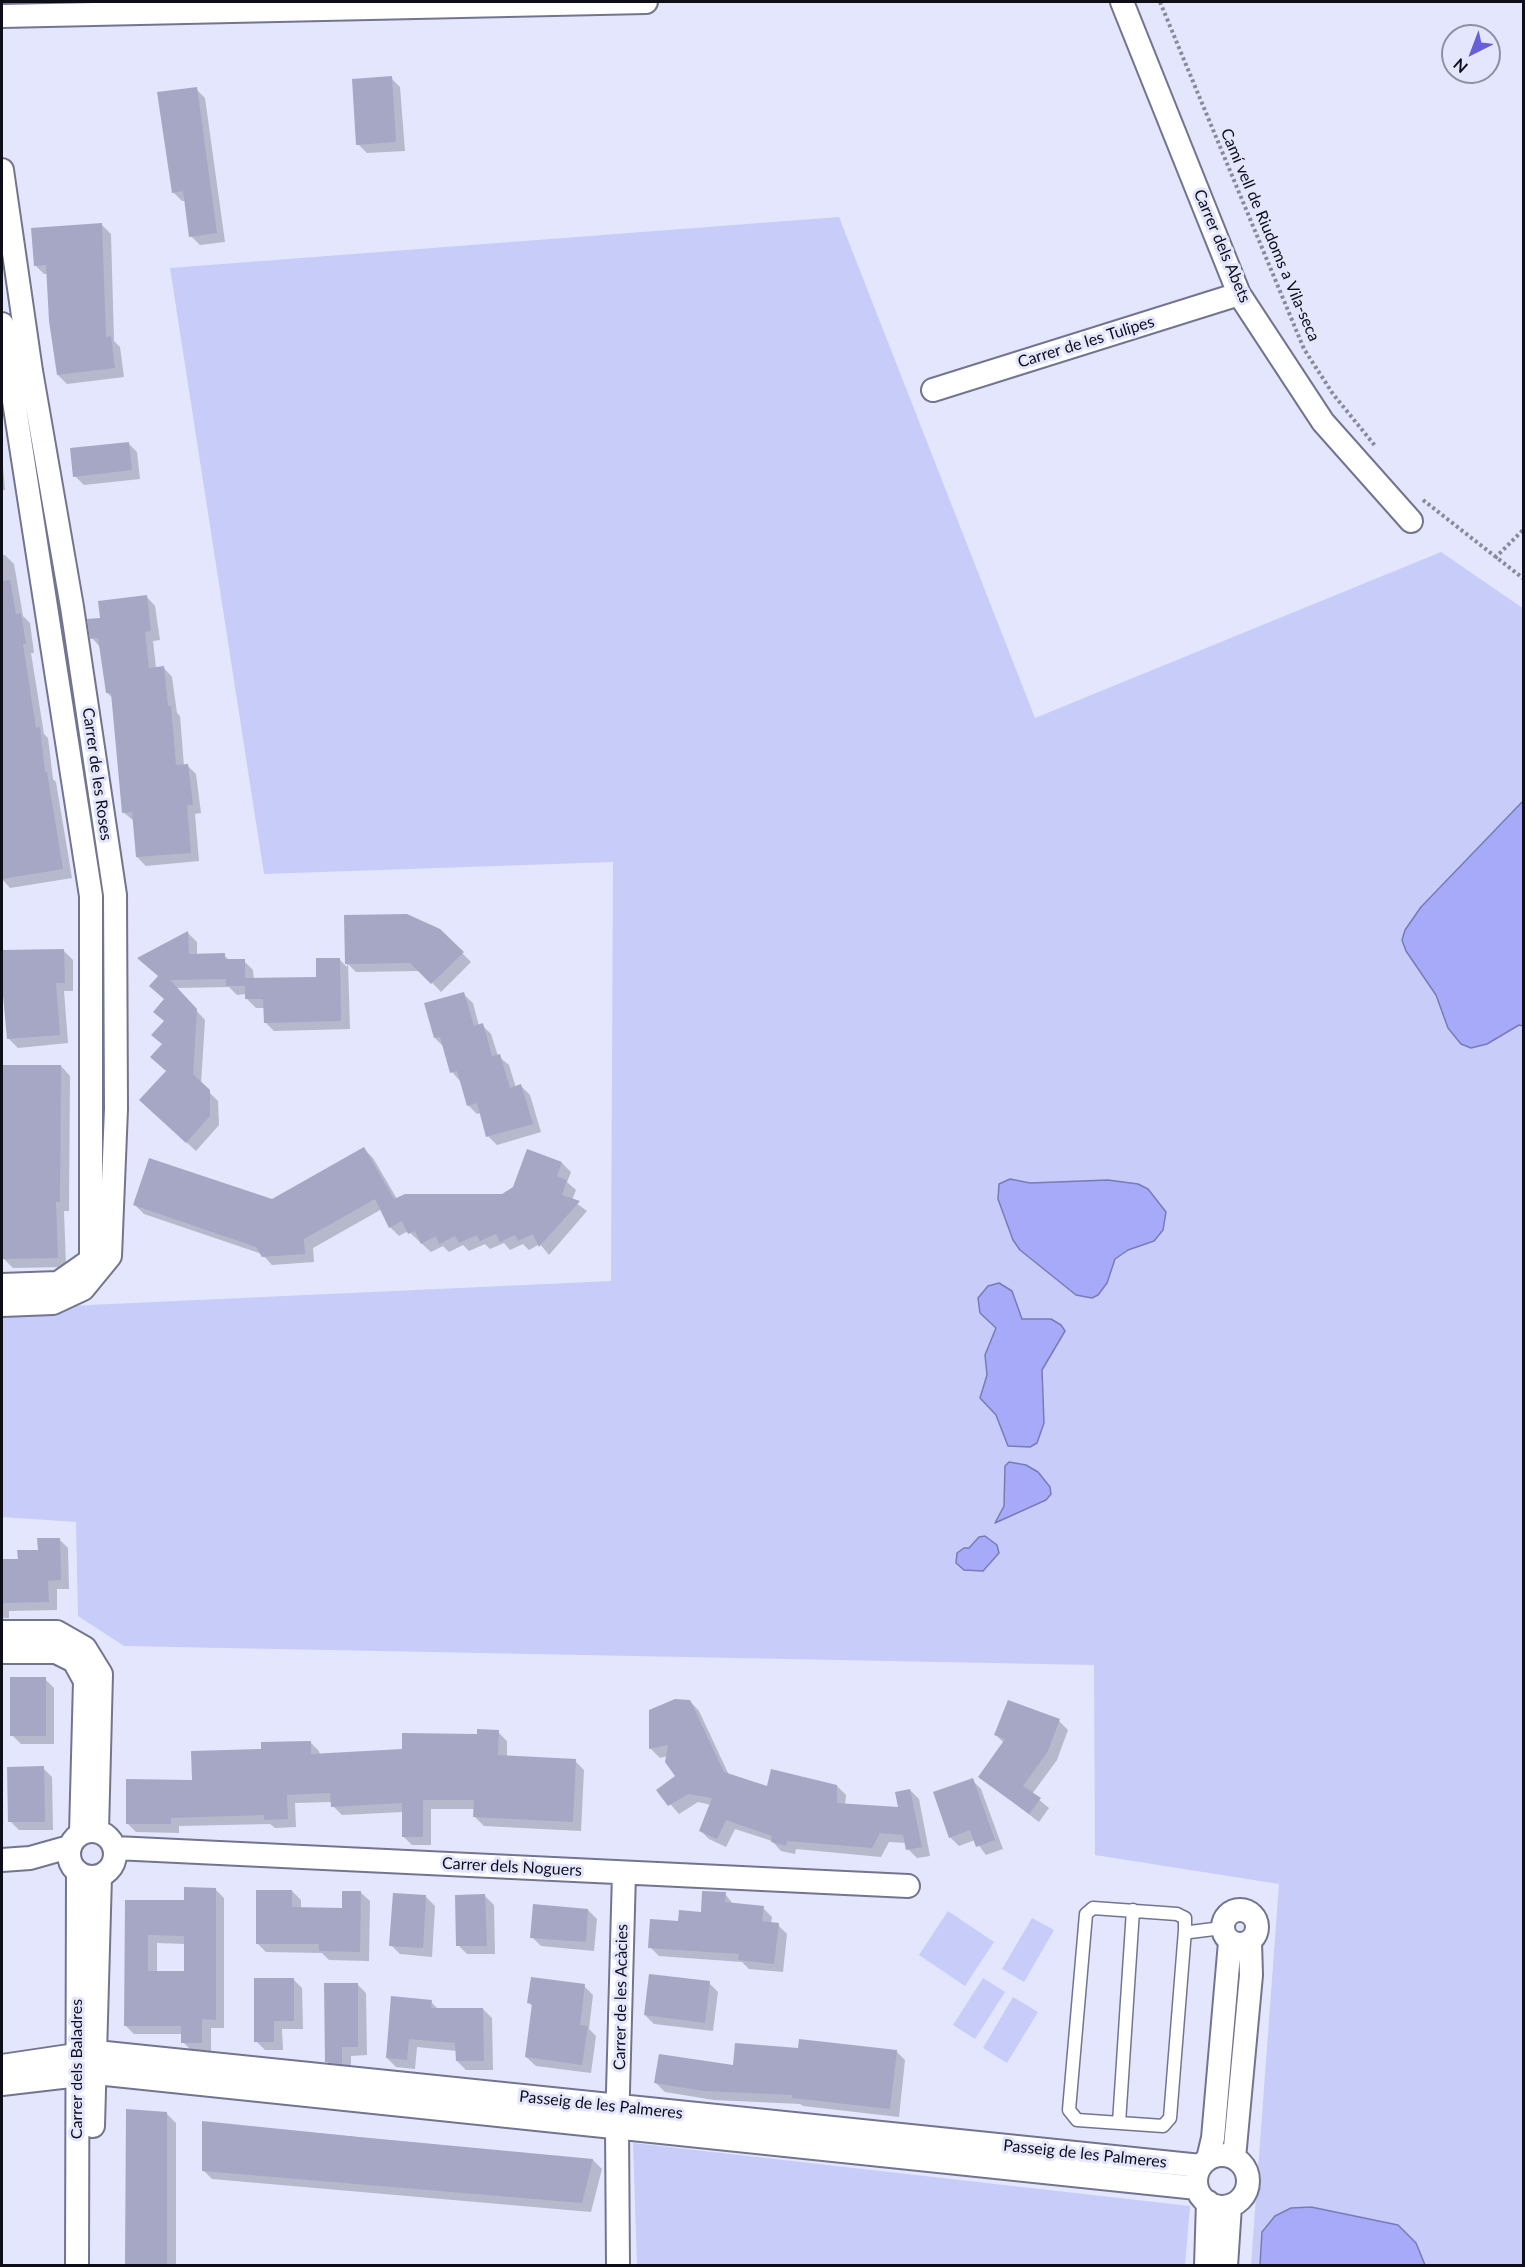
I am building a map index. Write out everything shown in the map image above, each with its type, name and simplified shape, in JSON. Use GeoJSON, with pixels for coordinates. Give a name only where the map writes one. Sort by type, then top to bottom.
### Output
{"type":"FeatureCollection","features":[{"type":"Feature","properties":{"kind":"street"},"geometry":{"type":"LineString","coordinates":[[2,16],[646,2]]}},
{"type":"Feature","properties":{"kind":"street","name":"Carrer dels Abets"},"geometry":{"type":"LineString","coordinates":[[1122,2],[1239,294],[1323,422],[1411,521]]}},
{"type":"Feature","properties":{"kind":"street","name":"Carrer de les Roses"},"geometry":{"type":"LineString","coordinates":[[2,170],[31,371],[72,607],[115,895],[116,1109],[110,1256],[83,1289],[52,1304],[2,1305]]}},
{"type":"Feature","properties":{"kind":"street","name":"Carrer de les Tulipes"},"geometry":{"type":"LineString","coordinates":[[933,390],[1239,294]]}},
{"type":"Feature","properties":{"kind":"street","name":"Carrer de les Roses"},"geometry":{"type":"LineString","coordinates":[[2,324],[92,896],[91,1260],[58,1283],[2,1285]]}},
{"type":"Feature","properties":{"kind":"street"},"geometry":{"type":"LineString","coordinates":[[2,1632],[57,1632],[79,1654]]}},
{"type":"Feature","properties":{"kind":"street"},"geometry":{"type":"LineString","coordinates":[[2,1652],[79,1654]]}},
{"type":"Feature","properties":{"kind":"street","name":"Carrer dels Baladres"},"geometry":{"type":"LineString","coordinates":[[79,1654],[101,1674],[83,1855],[92,2265]]}},
{"type":"Feature","properties":{"kind":"street"},"geometry":{"type":"LineString","coordinates":[[2,1860],[83,1855],[113,1864],[115,1848],[110,1839],[83,1855]]}},
{"type":"Feature","properties":{"kind":"street","name":"Carrer dels Noguers"},"geometry":{"type":"LineString","coordinates":[[115,1848],[908,1886]]}},
{"type":"Feature","properties":{"kind":"street","name":"Carrer de les Acàcies"},"geometry":{"type":"LineString","coordinates":[[618,2265],[618,2117],[624,1873]]}},
{"type":"Feature","properties":{"kind":"street"},"geometry":{"type":"LineString","coordinates":[[1234,1937],[1251,1974],[1234,2158]]}},
{"type":"Feature","properties":{"kind":"street"},"geometry":{"type":"LineString","coordinates":[[1226,2265],[1212,2199],[1196,2179],[1205,2162],[1213,2138],[1234,1937]]}},
{"type":"Feature","properties":{"kind":"street","name":"Carrer dels Baladres"},"geometry":{"type":"LineString","coordinates":[[76,2265],[79,2105],[86,2064]]}},
{"type":"Feature","properties":{"kind":"street","name":"Passeig de les Palmeres"},"geometry":{"type":"LineString","coordinates":[[2,2084],[86,2064]]}},
{"type":"Feature","properties":{"kind":"street","name":"Passeig de les Palmeres"},"geometry":{"type":"LineString","coordinates":[[2,2066],[86,2064],[618,2117],[1205,2162]]}},
{"type":"Feature","properties":{"kind":"street","name":"Passeig de les Palmeres"},"geometry":{"type":"LineString","coordinates":[[618,2117],[1212,2199]]}},
{"type":"Feature","properties":{"kind":"street"},"geometry":{"type":"LineString","coordinates":[[1205,2162],[1216,2156],[1234,2158],[1244,2167],[1248,2185],[1244,2195],[1212,2199]]}},
{"type":"Feature","properties":{"kind":"street"},"geometry":{"type":"LineString","coordinates":[[1206,2265],[1212,2199]]}},
{"type":"Feature","properties":{"kind":"lane"},"geometry":{"type":"LineString","coordinates":[[1093,1908],[1177,1914],[1185,1918],[1185,1930],[1170,2118],[1163,2126],[1077,2120],[1069,2110],[1086,1914],[1093,1908]]}},
{"type":"Feature","properties":{"kind":"lane"},"geometry":{"type":"LineString","coordinates":[[1119,2123],[1133,1910]]}},
{"type":"Feature","properties":{"kind":"lane"},"geometry":{"type":"LineString","coordinates":[[1185,1930],[1234,1937]]}},
{"type":"Feature","properties":{"kind":"path","name":"Camí vell de Riudoms a Vila-seca"},"geometry":{"type":"LineString","coordinates":[[1160,2],[1304,349],[1333,394],[1383,456]]}},
{"type":"Feature","properties":{"kind":"path"},"geometry":{"type":"LineString","coordinates":[[1421,499],[1524,579]]}},
{"type":"Feature","properties":{"kind":"path"},"geometry":{"type":"LineString","coordinates":[[1495,558],[1524,529]]}},
{"type":"Feature","properties":{"kind":"shaded area"},"geometry":{"type":"Polygon","coordinates":[[[839,217],[1035,718],[1441,552],[1524,609],[1523,2265],[1251,2265],[1279,1884],[1095,1855],[1094,1665],[124,1646],[78,1616],[76,1522],[2,1517],[2,1309],[611,1281],[613,862],[264,874],[170,268],[839,217]]]}},
{"type":"Feature","properties":{"kind":"shaded area"},"geometry":{"type":"Polygon","coordinates":[[[948,1911],[994,1942],[965,1986],[919,1955],[948,1911]]]}},
{"type":"Feature","properties":{"kind":"shaded area"},"geometry":{"type":"Polygon","coordinates":[[[1032,1918],[1054,1930],[1024,1982],[1002,1969],[1032,1918]]]}},
{"type":"Feature","properties":{"kind":"shaded area"},"geometry":{"type":"Polygon","coordinates":[[[983,1978],[1005,1992],[975,2039],[953,2025],[983,1978]]]}},
{"type":"Feature","properties":{"kind":"shaded area"},"geometry":{"type":"Polygon","coordinates":[[[1013,1997],[1038,2012],[1007,2063],[983,2048],[1013,1997]]]}},
{"type":"Feature","properties":{"kind":"shaded area"},"geometry":{"type":"Polygon","coordinates":[[[633,2143],[1190,2206],[1185,2265],[637,2265],[633,2143]]]}},
{"type":"Feature","properties":{"kind":"water"},"geometry":{"type":"Polygon","coordinates":[[[1523,801],[1523,1026],[1519,1025],[1487,1044],[1471,1048],[1461,1044],[1448,1028],[1436,995],[1406,951],[1402,940],[1405,930],[1421,907],[1523,801]]]}},
{"type":"Feature","properties":{"kind":"water"},"geometry":{"type":"Polygon","coordinates":[[[1010,1179],[1030,1183],[1108,1180],[1138,1184],[1148,1189],[1166,1212],[1163,1230],[1154,1241],[1128,1250],[1115,1259],[1107,1283],[1098,1295],[1092,1298],[1076,1295],[1020,1250],[1013,1240],[998,1199],[999,1184],[1010,1179]]]}},
{"type":"Feature","properties":{"kind":"water"},"geometry":{"type":"Polygon","coordinates":[[[999,1283],[1012,1291],[1022,1319],[1051,1319],[1061,1325],[1065,1331],[1042,1370],[1044,1423],[1037,1443],[1030,1447],[1008,1446],[996,1415],[980,1398],[987,1375],[985,1355],[996,1328],[980,1313],[978,1298],[988,1286],[999,1283]]]}},
{"type":"Feature","properties":{"kind":"water"},"geometry":{"type":"Polygon","coordinates":[[[1009,1462],[1026,1465],[1038,1472],[1050,1487],[1051,1494],[1046,1500],[995,1523],[1004,1506],[1005,1466],[1009,1462]]]}},
{"type":"Feature","properties":{"kind":"water"},"geometry":{"type":"Polygon","coordinates":[[[985,1536],[997,1545],[999,1553],[983,1571],[964,1570],[956,1563],[957,1553],[964,1548],[969,1548],[979,1537],[985,1536]]]}},
{"type":"Feature","properties":{"kind":"water"},"geometry":{"type":"Polygon","coordinates":[[[1311,2207],[1398,2225],[1416,2243],[1425,2265],[1260,2265],[1262,2232],[1275,2216],[1291,2208],[1311,2207]]]}},
{"type":"Feature","properties":{"kind":"building"},"geometry":{"type":"Polygon","coordinates":[[[392,76],[396,142],[356,145],[352,79],[392,76]]]}},
{"type":"Feature","properties":{"kind":"building"},"geometry":{"type":"Polygon","coordinates":[[[197,87],[217,233],[189,237],[183,191],[172,193],[157,92],[197,87]]]}},
{"type":"Feature","properties":{"kind":"building"},"geometry":{"type":"Polygon","coordinates":[[[102,223],[106,337],[111,336],[115,368],[57,375],[49,321],[46,265],[34,266],[31,228],[102,223]]]}},
{"type":"Feature","properties":{"kind":"building"},"geometry":{"type":"Polygon","coordinates":[[[129,442],[132,470],[73,477],[70,448],[129,442]]]}},
{"type":"Feature","properties":{"kind":"building"},"geometry":{"type":"Polygon","coordinates":[[[10,580],[16,614],[21,613],[26,644],[23,644],[36,728],[40,727],[45,772],[47,772],[63,869],[2,879],[2,581],[10,580]]]}},
{"type":"Feature","properties":{"kind":"building"},"geometry":{"type":"Polygon","coordinates":[[[147,595],[151,631],[145,632],[149,668],[164,666],[168,706],[171,706],[176,765],[188,764],[193,805],[187,805],[191,853],[136,857],[132,812],[122,813],[111,693],[106,693],[98,638],[90,639],[87,619],[100,618],[98,601],[147,595]]]}},
{"type":"Feature","properties":{"kind":"building"},"geometry":{"type":"Polygon","coordinates":[[[407,914],[440,929],[464,952],[431,984],[410,963],[345,964],[344,915],[407,914]]]}},
{"type":"Feature","properties":{"kind":"building"},"geometry":{"type":"Polygon","coordinates":[[[188,931],[189,954],[225,953],[225,959],[245,959],[245,978],[316,977],[316,958],[340,958],[341,1021],[264,1023],[263,999],[245,999],[245,986],[226,986],[226,979],[170,980],[197,1009],[193,1074],[210,1090],[210,1116],[186,1143],[139,1100],[166,1071],[150,1057],[162,1044],[151,1035],[164,1021],[153,1012],[164,999],[149,986],[158,976],[137,958],[188,931]]]}},
{"type":"Feature","properties":{"kind":"building"},"geometry":{"type":"Polygon","coordinates":[[[64,949],[65,983],[56,983],[60,1035],[7,1039],[2,984],[2,950],[64,949]]]}},
{"type":"Feature","properties":{"kind":"building"},"geometry":{"type":"Polygon","coordinates":[[[464,992],[474,1026],[483,1023],[492,1056],[500,1054],[510,1088],[521,1084],[533,1124],[486,1137],[477,1103],[467,1106],[457,1071],[450,1073],[440,1037],[434,1038],[424,1003],[464,992]]]}},
{"type":"Feature","properties":{"kind":"building"},"geometry":{"type":"Polygon","coordinates":[[[2,1065],[61,1065],[60,1202],[56,1202],[58,1258],[2,1259],[2,1065]]]}},
{"type":"Feature","properties":{"kind":"building"},"geometry":{"type":"Polygon","coordinates":[[[364,1147],[394,1199],[405,1194],[502,1194],[513,1187],[527,1149],[562,1162],[557,1176],[567,1180],[562,1195],[580,1201],[539,1247],[533,1234],[518,1241],[515,1235],[500,1242],[496,1234],[480,1241],[477,1235],[459,1243],[455,1236],[439,1244],[436,1236],[421,1244],[415,1231],[408,1234],[402,1221],[389,1228],[375,1199],[304,1239],[305,1254],[262,1257],[256,1247],[133,1205],[149,1158],[272,1199],[364,1147]]]}},
{"type":"Feature","properties":{"kind":"building"},"geometry":{"type":"Polygon","coordinates":[[[37,1538],[60,1538],[61,1580],[48,1581],[49,1602],[2,1603],[2,1559],[18,1559],[17,1550],[38,1550],[37,1538]]]}},
{"type":"Feature","properties":{"kind":"building"},"geometry":{"type":"Polygon","coordinates":[[[10,1677],[46,1677],[46,1736],[10,1736],[10,1677]]]}},
{"type":"Feature","properties":{"kind":"building"},"geometry":{"type":"Polygon","coordinates":[[[675,1699],[690,1700],[724,1772],[767,1786],[771,1769],[837,1785],[837,1803],[898,1807],[895,1792],[910,1789],[922,1847],[906,1850],[903,1835],[880,1833],[872,1848],[787,1841],[786,1846],[771,1842],[772,1836],[726,1820],[717,1839],[699,1831],[712,1798],[688,1794],[668,1806],[656,1790],[675,1776],[665,1762],[668,1745],[649,1749],[649,1710],[675,1699]]]}},
{"type":"Feature","properties":{"kind":"building"},"geometry":{"type":"Polygon","coordinates":[[[1008,1700],[1060,1719],[1048,1751],[1023,1786],[1041,1798],[1029,1814],[978,1777],[1005,1739],[994,1735],[1008,1700]]]}},
{"type":"Feature","properties":{"kind":"building"},"geometry":{"type":"Polygon","coordinates":[[[477,1729],[499,1730],[498,1755],[576,1759],[573,1822],[473,1817],[474,1800],[423,1800],[423,1837],[402,1837],[402,1803],[331,1807],[330,1793],[287,1795],[288,1819],[264,1820],[264,1815],[171,1818],[171,1824],[126,1824],[126,1779],[192,1780],[191,1751],[261,1749],[261,1742],[311,1741],[311,1754],[402,1749],[402,1733],[477,1734],[477,1729]]]}},
{"type":"Feature","properties":{"kind":"building"},"geometry":{"type":"Polygon","coordinates":[[[44,1766],[45,1822],[8,1822],[7,1767],[44,1766]]]}},
{"type":"Feature","properties":{"kind":"building"},"geometry":{"type":"Polygon","coordinates":[[[973,1778],[995,1840],[976,1847],[970,1830],[949,1838],[933,1792],[973,1778]]]}},
{"type":"Feature","properties":{"kind":"building"},"geometry":{"type":"Polygon","coordinates":[[[184,1887],[216,1888],[216,2020],[202,2019],[202,2043],[181,2043],[181,2026],[124,2026],[125,1900],[184,1900],[184,1887]],[[148,1935],[148,1971],[184,1971],[184,1936],[148,1935]]]}},
{"type":"Feature","properties":{"kind":"building"},"geometry":{"type":"Polygon","coordinates":[[[256,1890],[292,1890],[292,1907],[342,1908],[342,1891],[361,1891],[360,1952],[319,1951],[319,1944],[256,1944],[256,1890]]]}},
{"type":"Feature","properties":{"kind":"building"},"geometry":{"type":"Polygon","coordinates":[[[702,1891],[726,1892],[725,1902],[764,1906],[762,1921],[779,1923],[774,1964],[738,1960],[739,1954],[648,1948],[650,1919],[678,1921],[679,1910],[701,1912],[702,1891]]]}},
{"type":"Feature","properties":{"kind":"building"},"geometry":{"type":"Polygon","coordinates":[[[393,1893],[426,1895],[423,1948],[389,1946],[393,1893]]]}},
{"type":"Feature","properties":{"kind":"building"},"geometry":{"type":"Polygon","coordinates":[[[485,1894],[487,1946],[456,1946],[455,1895],[485,1894]]]}},
{"type":"Feature","properties":{"kind":"building"},"geometry":{"type":"Polygon","coordinates":[[[533,1904],[588,1909],[586,1942],[530,1938],[533,1904]]]}},
{"type":"Feature","properties":{"kind":"building"},"geometry":{"type":"Polygon","coordinates":[[[649,1974],[710,1981],[705,2023],[644,2015],[649,1974]]]}},
{"type":"Feature","properties":{"kind":"building"},"geometry":{"type":"Polygon","coordinates":[[[531,1977],[585,1984],[580,2025],[588,2026],[582,2065],[525,2057],[532,2004],[527,2003],[531,1977]]]}},
{"type":"Feature","properties":{"kind":"building"},"geometry":{"type":"Polygon","coordinates":[[[254,1978],[294,1978],[294,2021],[274,2021],[274,2042],[254,2042],[254,1978]]]}},
{"type":"Feature","properties":{"kind":"building"},"geometry":{"type":"Polygon","coordinates":[[[324,1983],[358,1983],[358,2047],[342,2047],[342,2064],[325,2062],[324,1983]]]}},
{"type":"Feature","properties":{"kind":"building"},"geometry":{"type":"Polygon","coordinates":[[[391,1996],[432,2000],[431,2008],[483,2008],[484,2061],[456,2061],[455,2043],[409,2039],[407,2060],[386,2058],[391,1996]]]}},
{"type":"Feature","properties":{"kind":"building"},"geometry":{"type":"Polygon","coordinates":[[[799,2039],[897,2050],[890,2109],[792,2098],[792,2095],[704,2091],[654,2083],[659,2054],[733,2065],[735,2043],[798,2048],[799,2039]]]}},
{"type":"Feature","properties":{"kind":"building"},"geometry":{"type":"Polygon","coordinates":[[[126,2109],[167,2112],[167,2265],[125,2265],[126,2109]]]}},
{"type":"Feature","properties":{"kind":"building"},"geometry":{"type":"Polygon","coordinates":[[[202,2121],[593,2159],[582,2203],[202,2171],[202,2121]]]}}]}
